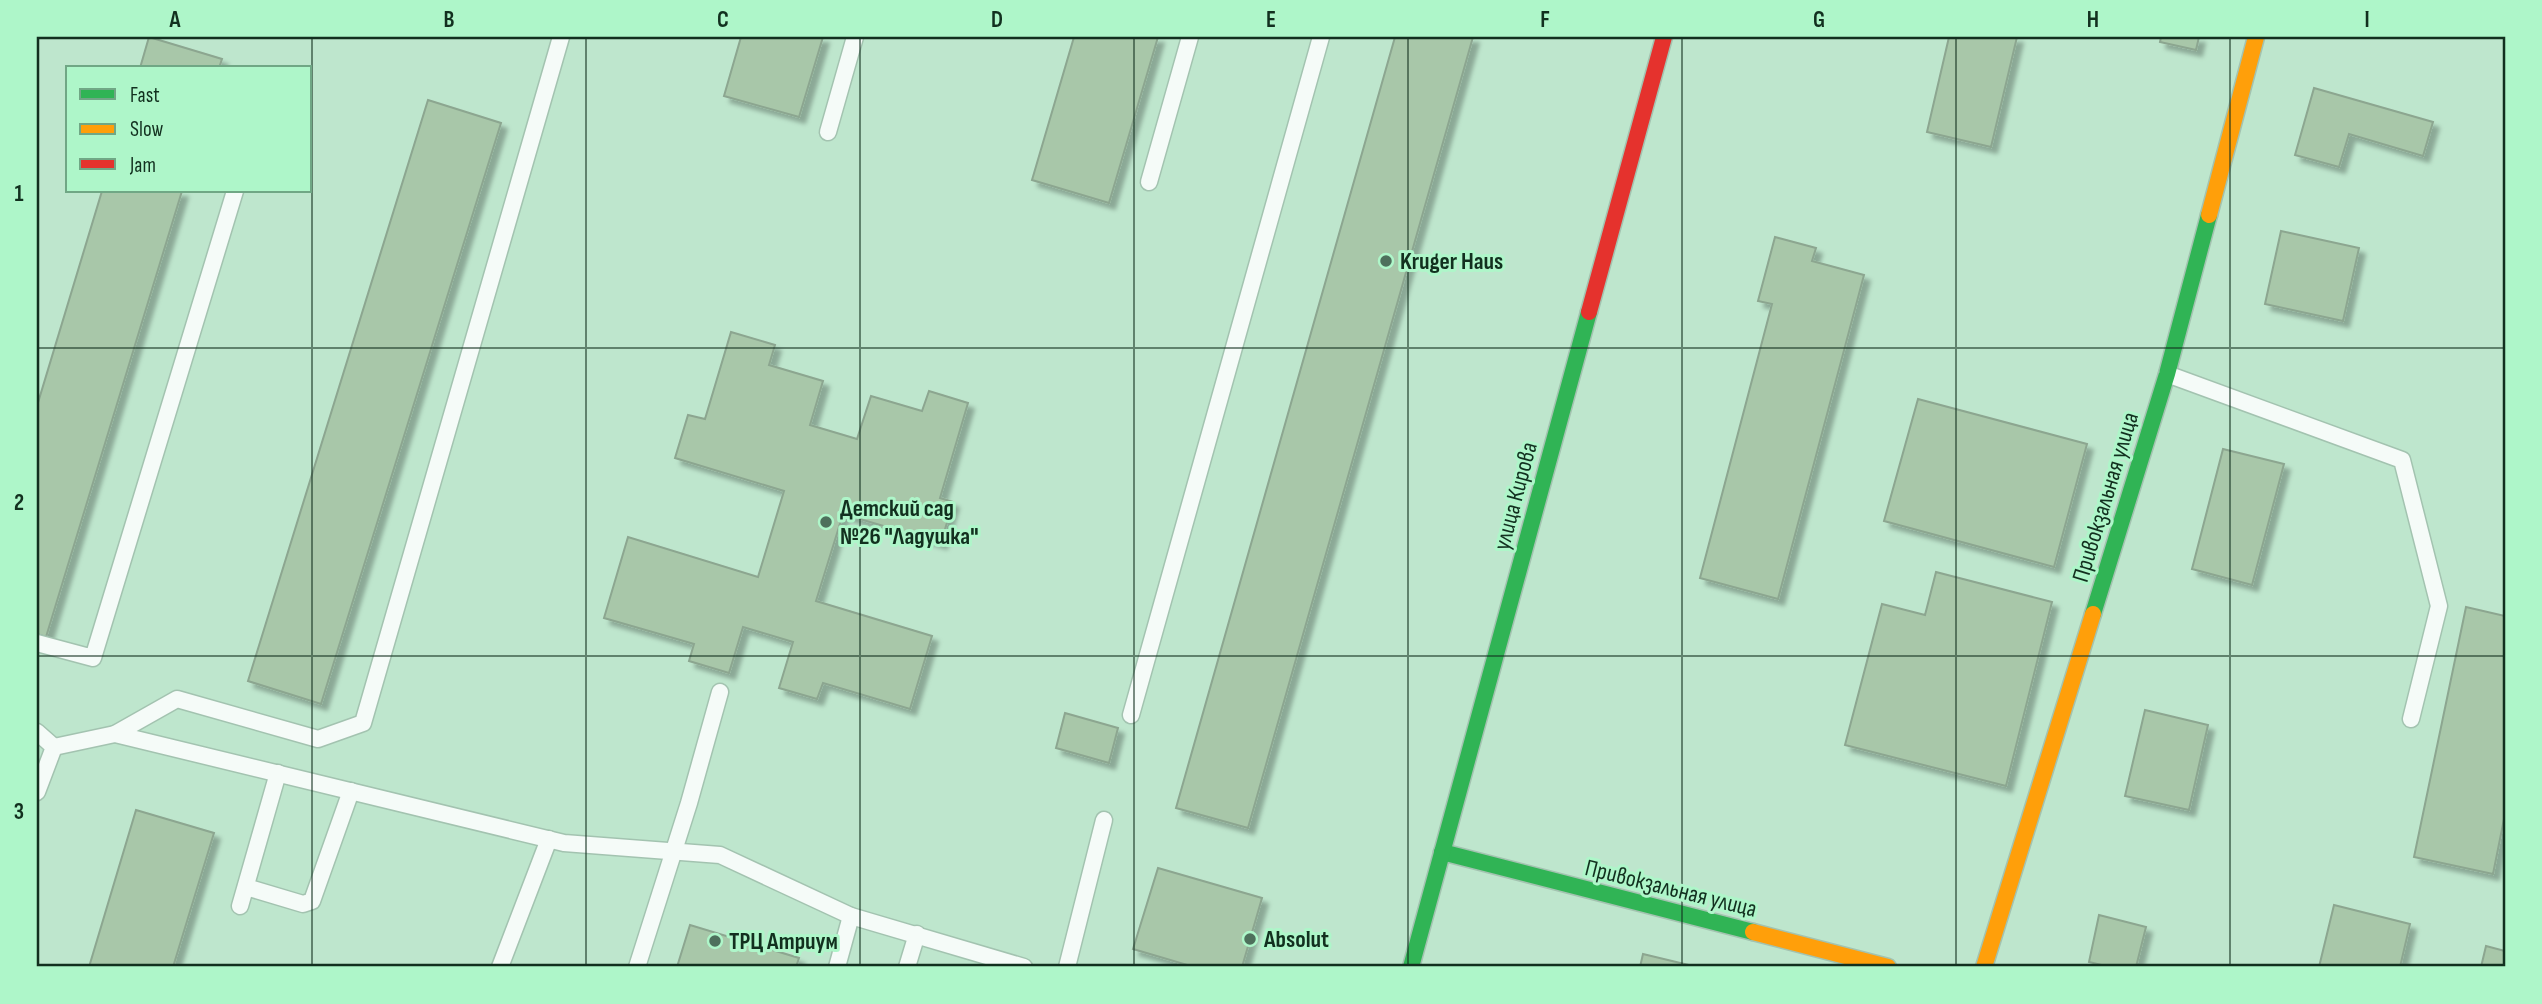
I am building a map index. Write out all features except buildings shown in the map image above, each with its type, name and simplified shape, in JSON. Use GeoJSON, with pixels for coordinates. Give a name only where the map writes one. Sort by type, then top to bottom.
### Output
{"type":"FeatureCollection","features":[{"type":"Feature","properties":{"kind":"street","name":"улица Кирова"},"geometry":{"type":"LineString","coordinates":[[1411,967],[1664,37]]}},
{"type":"Feature","properties":{"kind":"street","name":"Привокзальная улица"},"geometry":{"type":"LineString","coordinates":[[1984,967],[2167,374],[2256,37]]}},
{"type":"Feature","properties":{"kind":"street","name":"Привокзальная улица"},"geometry":{"type":"LineString","coordinates":[[1442,852],[1888,967]]}},
{"type":"Feature","properties":{"kind":"lane"},"geometry":{"type":"LineString","coordinates":[[54,747],[115,734],[177,699],[318,739],[363,723],[561,37]]}},
{"type":"Feature","properties":{"kind":"lane"},"geometry":{"type":"LineString","coordinates":[[828,132],[855,37]]}},
{"type":"Feature","properties":{"kind":"lane"},"geometry":{"type":"LineString","coordinates":[[1149,182],[1190,37]]}},
{"type":"Feature","properties":{"kind":"lane"},"geometry":{"type":"LineString","coordinates":[[1131,715],[1321,37]]}},
{"type":"Feature","properties":{"kind":"lane"},"geometry":{"type":"LineString","coordinates":[[37,643],[93,658],[235,192]]}},
{"type":"Feature","properties":{"kind":"lane"},"geometry":{"type":"LineString","coordinates":[[2167,374],[2402,460],[2439,606],[2411,719]]}},
{"type":"Feature","properties":{"kind":"lane"},"geometry":{"type":"LineString","coordinates":[[637,967],[720,692]]}},
{"type":"Feature","properties":{"kind":"lane"},"geometry":{"type":"LineString","coordinates":[[37,732],[54,747]]}},
{"type":"Feature","properties":{"kind":"lane"},"geometry":{"type":"LineString","coordinates":[[115,734],[549,839],[673,853],[720,855],[851,916],[1024,967]]}},
{"type":"Feature","properties":{"kind":"lane"},"geometry":{"type":"LineString","coordinates":[[37,792],[54,747]]}},
{"type":"Feature","properties":{"kind":"lane"},"geometry":{"type":"LineString","coordinates":[[240,906],[278,773]]}},
{"type":"Feature","properties":{"kind":"lane"},"geometry":{"type":"LineString","coordinates":[[246,887],[303,904],[312,901],[351,791]]}},
{"type":"Feature","properties":{"kind":"lane"},"geometry":{"type":"LineString","coordinates":[[1067,967],[1104,820]]}},
{"type":"Feature","properties":{"kind":"lane"},"geometry":{"type":"LineString","coordinates":[[500,967],[549,839]]}},
{"type":"Feature","properties":{"kind":"lane"},"geometry":{"type":"LineString","coordinates":[[837,967],[851,916]]}},
{"type":"Feature","properties":{"kind":"lane"},"geometry":{"type":"LineString","coordinates":[[907,967],[917,934]]}},
{"type":"Feature","properties":{"kind":"traffic: fast"},"geometry":{"type":"LineString","coordinates":[[2093,614],[2167,374],[2209,215]]}},
{"type":"Feature","properties":{"kind":"traffic: fast"},"geometry":{"type":"LineString","coordinates":[[1411,967],[1589,312]]}},
{"type":"Feature","properties":{"kind":"traffic: fast"},"geometry":{"type":"LineString","coordinates":[[1442,852],[1753,932]]}},
{"type":"Feature","properties":{"kind":"traffic: slow"},"geometry":{"type":"LineString","coordinates":[[2209,215],[2256,37]]}},
{"type":"Feature","properties":{"kind":"traffic: slow"},"geometry":{"type":"LineString","coordinates":[[1984,967],[2093,614]]}},
{"type":"Feature","properties":{"kind":"traffic: slow"},"geometry":{"type":"LineString","coordinates":[[1753,932],[1888,967]]}},
{"type":"Feature","properties":{"kind":"traffic: jam"},"geometry":{"type":"LineString","coordinates":[[1589,312],[1664,37]]}},
{"type":"Feature","properties":{"kind":"place","name":"Kruger Haus"},"geometry":{"type":"Point","coordinates":[1386,261]}},
{"type":"Feature","properties":{"kind":"place","name":"Детский сад №26 \"Ладушка\""},"geometry":{"type":"Point","coordinates":[826,522]}},
{"type":"Feature","properties":{"kind":"place","name":"Absolut"},"geometry":{"type":"Point","coordinates":[1250,939]}},
{"type":"Feature","properties":{"kind":"place","name":"ТРЦ Атриум"},"geometry":{"type":"Point","coordinates":[715,941]}}]}
